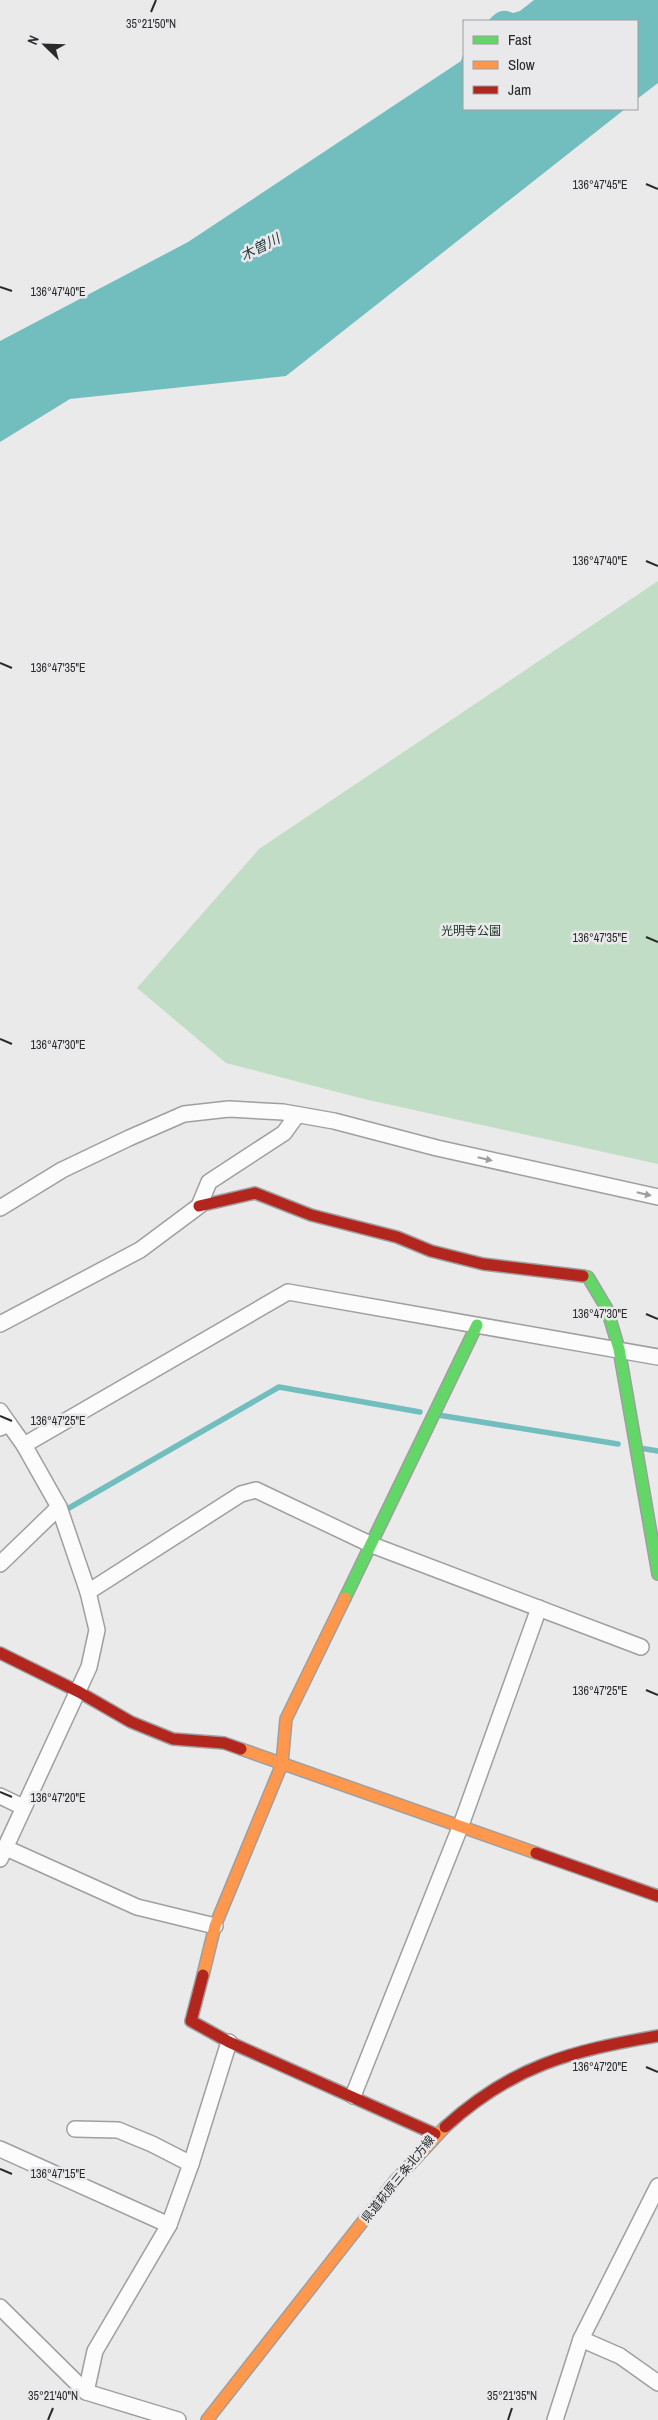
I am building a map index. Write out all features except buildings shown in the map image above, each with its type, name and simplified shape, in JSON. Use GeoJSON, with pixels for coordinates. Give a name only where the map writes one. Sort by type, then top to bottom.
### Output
{"type":"FeatureCollection","features":[{"type":"Feature","properties":{"kind":"street"},"geometry":{"type":"LineString","coordinates":[[0,1208],[62,1170],[184,1114],[229,1109],[297,1115],[334,1121],[437,1148],[658,1197]]}},
{"type":"Feature","properties":{"kind":"street"},"geometry":{"type":"LineString","coordinates":[[199,1206],[209,1182],[284,1133],[297,1115]]}},
{"type":"Feature","properties":{"kind":"street"},"geometry":{"type":"LineString","coordinates":[[0,1324],[140,1250],[199,1206],[255,1193],[311,1215],[397,1237],[431,1251],[483,1264],[545,1270],[588,1277],[607,1309],[619,1349],[658,1574]]}},
{"type":"Feature","properties":{"kind":"street"},"geometry":{"type":"LineString","coordinates":[[24,1445],[288,1292],[658,1356]]}},
{"type":"Feature","properties":{"kind":"street"},"geometry":{"type":"LineString","coordinates":[[435,2134],[229,2042],[191,2021],[215,1926],[282,1764],[286,1719],[477,1325]]}},
{"type":"Feature","properties":{"kind":"street"},"geometry":{"type":"LineString","coordinates":[[0,1411],[5,1426],[24,1445],[59,1507],[88,1592],[97,1630],[89,1667],[79,1692],[3,1853],[137,1907],[215,1926]]}},
{"type":"Feature","properties":{"kind":"street"},"geometry":{"type":"LineString","coordinates":[[88,1592],[241,1494],[256,1490],[372,1545],[641,1647]]}},
{"type":"Feature","properties":{"kind":"street"},"geometry":{"type":"LineString","coordinates":[[0,1564],[59,1507]]}},
{"type":"Feature","properties":{"kind":"street"},"geometry":{"type":"LineString","coordinates":[[353,2096],[461,1825],[539,1608]]}},
{"type":"Feature","properties":{"kind":"street"},"geometry":{"type":"LineString","coordinates":[[0,1653],[79,1692],[130,1722],[173,1739],[224,1742],[658,1896]]}},
{"type":"Feature","properties":{"kind":"street"},"geometry":{"type":"LineString","coordinates":[[0,1796],[24,1807]]}},
{"type":"Feature","properties":{"kind":"street","name":"県道萩原三条北方線"},"geometry":{"type":"LineString","coordinates":[[208,2420],[396,2178],[435,2134],[462,2110],[517,2074],[572,2053],[658,2036]]}},
{"type":"Feature","properties":{"kind":"street"},"geometry":{"type":"LineString","coordinates":[[86,2392],[95,2351],[169,2225],[191,2164],[229,2042]]}},
{"type":"Feature","properties":{"kind":"street"},"geometry":{"type":"LineString","coordinates":[[75,2130],[118,2130],[152,2144],[191,2164]]}},
{"type":"Feature","properties":{"kind":"street"},"geometry":{"type":"LineString","coordinates":[[0,2149],[169,2225]]}},
{"type":"Feature","properties":{"kind":"street"},"geometry":{"type":"LineString","coordinates":[[555,2420],[581,2340],[658,2186]]}},
{"type":"Feature","properties":{"kind":"street"},"geometry":{"type":"LineString","coordinates":[[0,2307],[86,2392],[178,2420]]}},
{"type":"Feature","properties":{"kind":"street"},"geometry":{"type":"LineString","coordinates":[[581,2340],[620,2356],[658,2383]]}},
{"type":"Feature","properties":{"kind":"green space","name":"光明寺公園"},"geometry":{"type":"Polygon","coordinates":[[[658,581],[658,1164],[364,1099],[226,1063],[137,988],[259,849],[658,581]]]}},
{"type":"Feature","properties":{"kind":"water"},"geometry":{"type":"Polygon","coordinates":[[[534,0],[658,0],[658,83],[638,98],[638,20],[489,20],[499,12],[513,13],[520,11],[534,0]]]}},
{"type":"Feature","properties":{"kind":"water","name":"木曽川"},"geometry":{"type":"Polygon","coordinates":[[[463,54],[463,110],[624,110],[286,376],[70,399],[0,442],[0,341],[188,242],[461,61],[463,54]]]}},
{"type":"Feature","properties":{"kind":"waterway"},"geometry":{"type":"LineString","coordinates":[[69,1508],[279,1387],[420,1412]]}},
{"type":"Feature","properties":{"kind":"waterway"},"geometry":{"type":"LineString","coordinates":[[438,1415],[618,1444]]}},
{"type":"Feature","properties":{"kind":"waterway"},"geometry":{"type":"LineString","coordinates":[[640,1448],[658,1451]]}},
{"type":"Feature","properties":{"kind":"traffic: fast"},"geometry":{"type":"LineString","coordinates":[[583,1276],[588,1277],[607,1309],[619,1349],[658,1574]]}},
{"type":"Feature","properties":{"kind":"traffic: fast"},"geometry":{"type":"LineString","coordinates":[[345,1598],[477,1325]]}},
{"type":"Feature","properties":{"kind":"traffic: slow"},"geometry":{"type":"LineString","coordinates":[[203,1975],[215,1926],[282,1764],[286,1719],[345,1598]]}},
{"type":"Feature","properties":{"kind":"traffic: slow"},"geometry":{"type":"LineString","coordinates":[[241,1749],[536,1853]]}},
{"type":"Feature","properties":{"kind":"traffic: slow"},"geometry":{"type":"LineString","coordinates":[[207,2420],[393,2183],[445,2127]]}},
{"type":"Feature","properties":{"kind":"traffic: jam"},"geometry":{"type":"LineString","coordinates":[[199,1206],[255,1193],[311,1215],[397,1237],[431,1251],[483,1264],[583,1276]]}},
{"type":"Feature","properties":{"kind":"traffic: jam"},"geometry":{"type":"LineString","coordinates":[[0,1653],[79,1692],[131,1722],[173,1739],[224,1743],[241,1749]]}},
{"type":"Feature","properties":{"kind":"traffic: jam"},"geometry":{"type":"LineString","coordinates":[[536,1853],[658,1896]]}},
{"type":"Feature","properties":{"kind":"traffic: jam"},"geometry":{"type":"LineString","coordinates":[[203,1975],[191,2021],[229,2042],[435,2134]]}},
{"type":"Feature","properties":{"kind":"traffic: jam"},"geometry":{"type":"LineString","coordinates":[[445,2127],[494,2089],[544,2064],[597,2048],[658,2036]]}}]}
